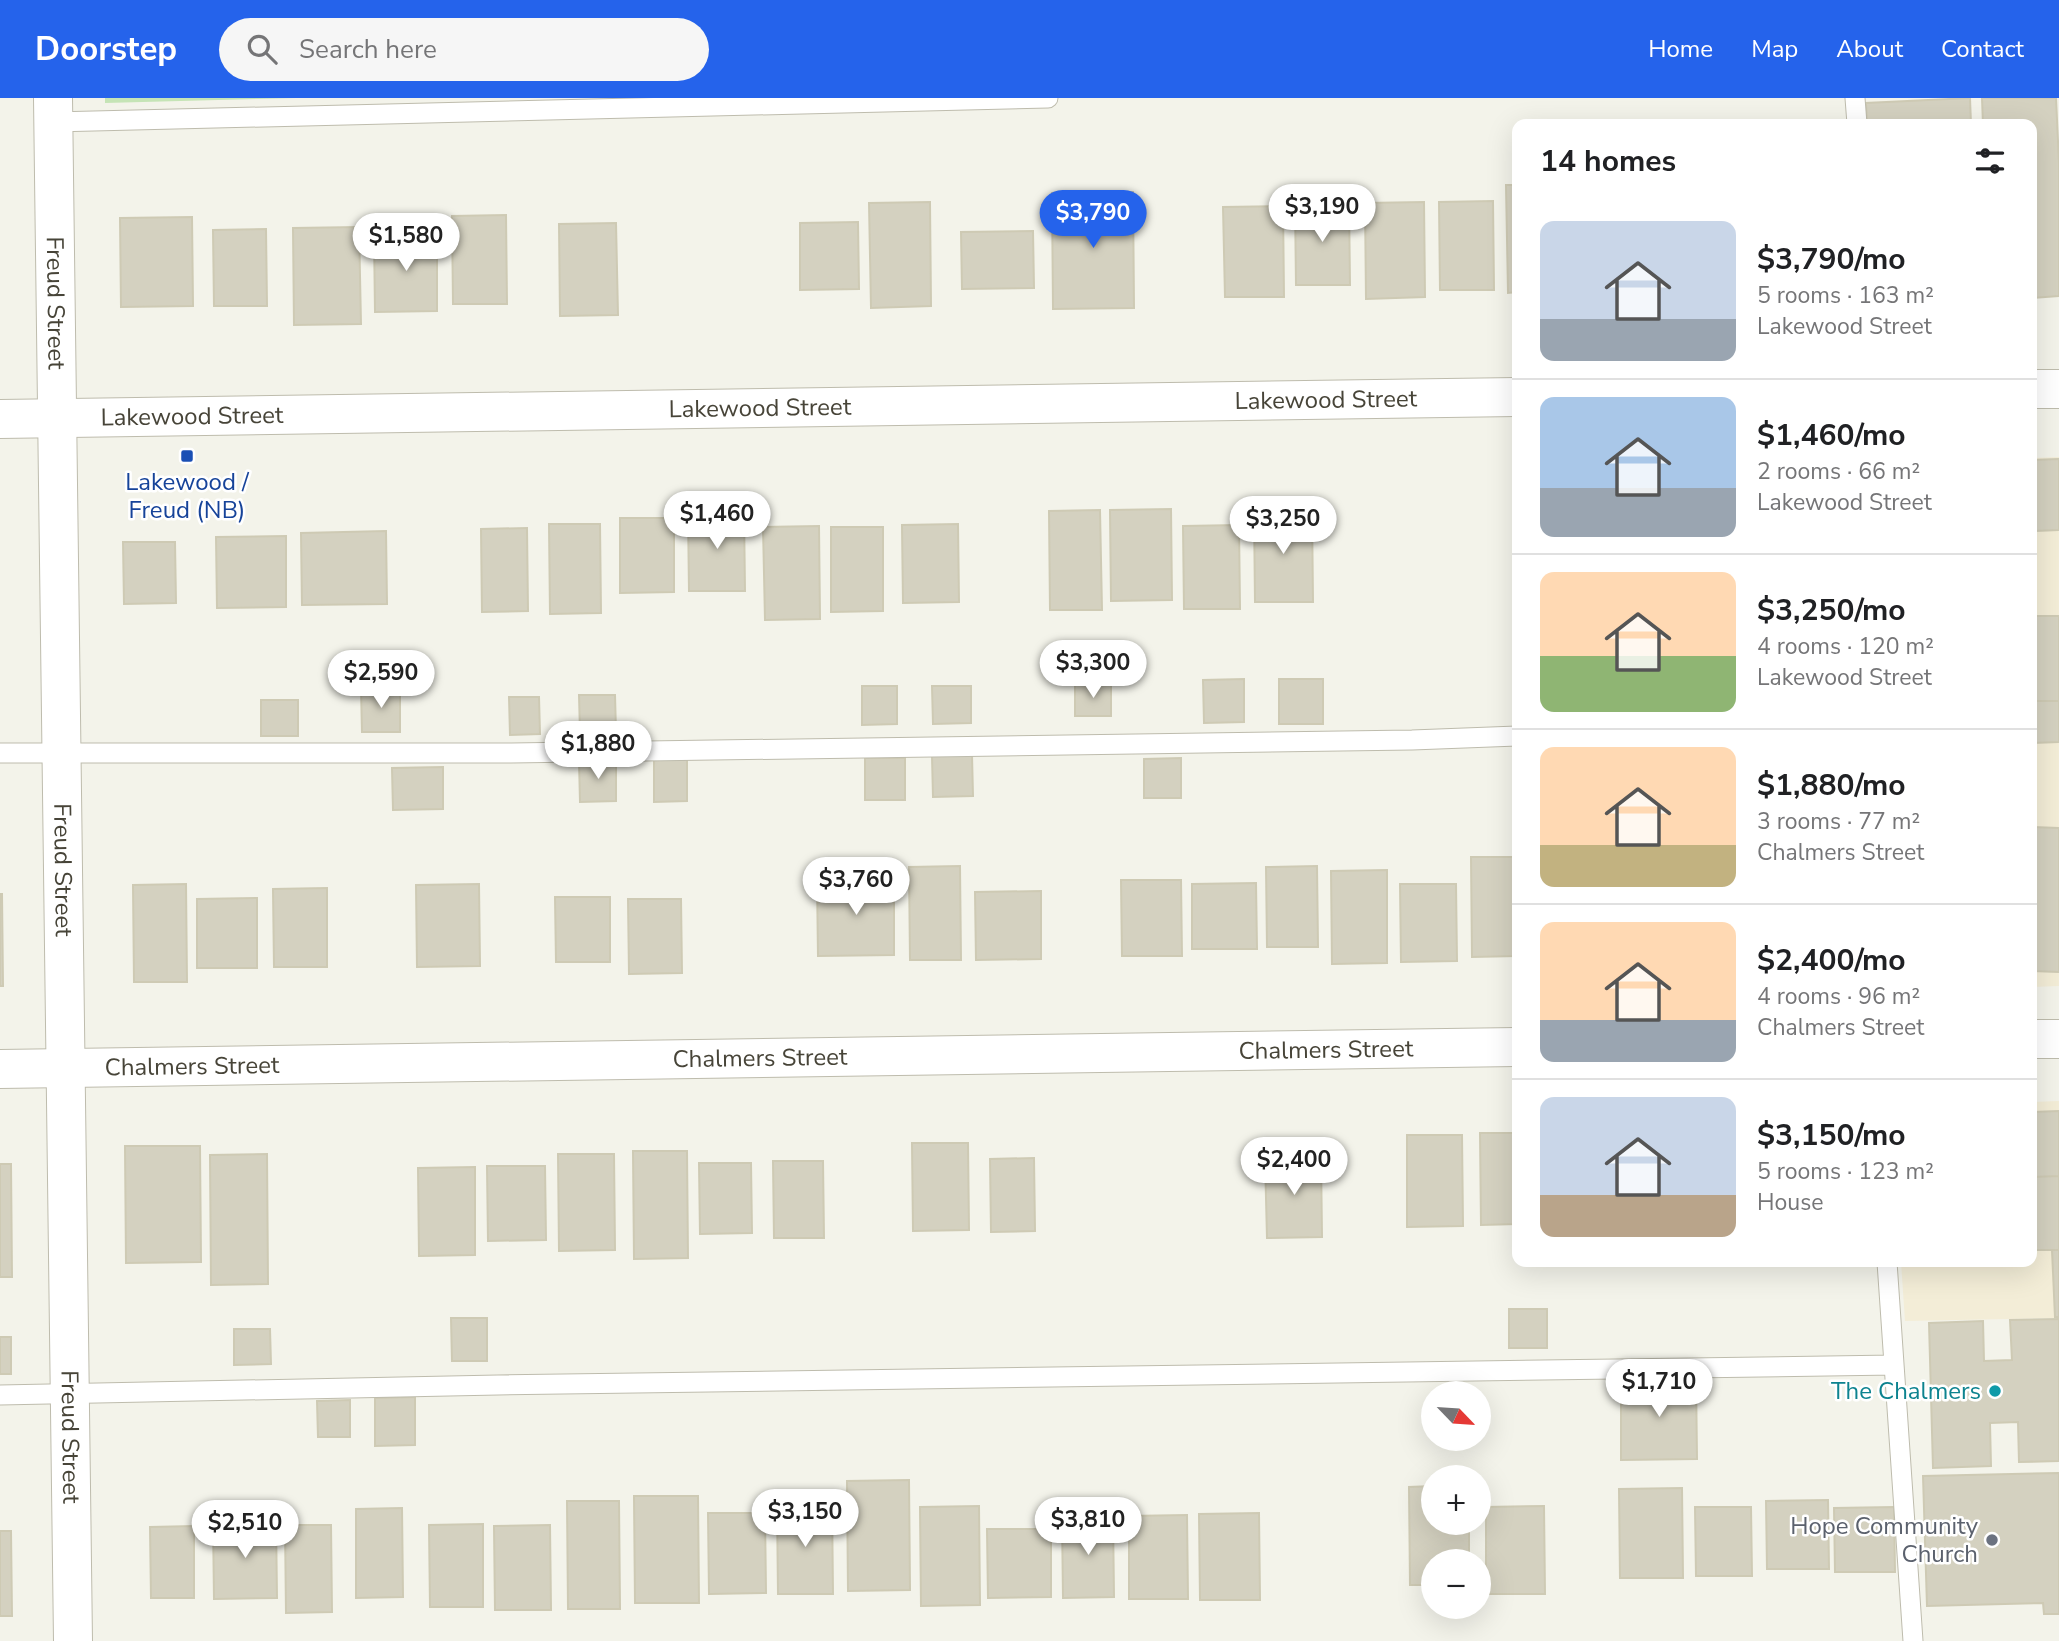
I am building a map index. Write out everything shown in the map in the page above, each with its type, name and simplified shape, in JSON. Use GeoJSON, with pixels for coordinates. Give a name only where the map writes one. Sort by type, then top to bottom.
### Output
{"type":"FeatureCollection","features":[{"type":"Feature","properties":{"kind":"street","name":"Freud Street"},"geometry":{"type":"LineString","coordinates":[[53,110],[73,1641]]}},
{"type":"Feature","properties":{"kind":"street"},"geometry":{"type":"LineString","coordinates":[[2037,389],[2059,389]]}},
{"type":"Feature","properties":{"kind":"street","name":"Lakewood Street"},"geometry":{"type":"LineString","coordinates":[[0,419],[1512,397]]}},
{"type":"Feature","properties":{"kind":"street"},"geometry":{"type":"LineString","coordinates":[[2037,1039],[2059,1039]]}},
{"type":"Feature","properties":{"kind":"street","name":"Chalmers Street"},"geometry":{"type":"LineString","coordinates":[[0,1069],[1512,1047]]}},
{"type":"Feature","properties":{"kind":"lane"},"geometry":{"type":"LineString","coordinates":[[53,110],[1048,98]]}},
{"type":"Feature","properties":{"kind":"lane"},"geometry":{"type":"LineString","coordinates":[[1855,98],[1857,119]]}},
{"type":"Feature","properties":{"kind":"lane"},"geometry":{"type":"LineString","coordinates":[[0,753],[512,753],[1398,741],[1512,736]]}},
{"type":"Feature","properties":{"kind":"lane"},"geometry":{"type":"LineString","coordinates":[[1887,1267],[1913,1641]]}},
{"type":"Feature","properties":{"kind":"lane"},"geometry":{"type":"LineString","coordinates":[[0,1395],[526,1384],[1894,1365]]}},
{"type":"Feature","properties":{"kind":"shaded area"},"geometry":{"type":"Polygon","coordinates":[[[2059,457],[2059,986],[2037,987],[2037,458],[2059,457]]]}},
{"type":"Feature","properties":{"kind":"shaded area"},"geometry":{"type":"Polygon","coordinates":[[[2059,1101],[2059,1318],[1905,1321],[1901,1267],[2037,1267],[2037,1102],[2059,1101]]]}},
{"type":"Feature","properties":{"kind":"green space"},"geometry":{"type":"Polygon","coordinates":[[[105,98],[296,98],[105,103],[105,98]]]}},
{"type":"Feature","properties":{"kind":"building"},"geometry":{"type":"Polygon","coordinates":[[[1970,98],[1971,119],[1867,119],[1866,103],[1970,98]]]}},
{"type":"Feature","properties":{"kind":"building"},"geometry":{"type":"Polygon","coordinates":[[[1982,98],[2056,98],[2059,296],[2037,298],[2037,119],[1983,119],[1982,98]]]}},
{"type":"Feature","properties":{"kind":"building"},"geometry":{"type":"Polygon","coordinates":[[[1506,185],[1512,185],[1512,293],[1508,293],[1506,185]]]}},
{"type":"Feature","properties":{"kind":"building"},"geometry":{"type":"Polygon","coordinates":[[[1133,192],[1134,308],[1053,309],[1052,193],[1133,192]]]}},
{"type":"Feature","properties":{"kind":"building"},"geometry":{"type":"Polygon","coordinates":[[[1493,201],[1494,290],[1440,290],[1439,202],[1493,201]]]}},
{"type":"Feature","properties":{"kind":"building"},"geometry":{"type":"Polygon","coordinates":[[[930,202],[931,306],[871,308],[869,203],[930,202]]]}},
{"type":"Feature","properties":{"kind":"building"},"geometry":{"type":"Polygon","coordinates":[[[1295,202],[1349,202],[1350,285],[1296,285],[1295,202]]]}},
{"type":"Feature","properties":{"kind":"building"},"geometry":{"type":"Polygon","coordinates":[[[1424,202],[1425,297],[1366,299],[1365,203],[1424,202]]]}},
{"type":"Feature","properties":{"kind":"building"},"geometry":{"type":"Polygon","coordinates":[[[1283,206],[1284,297],[1225,297],[1223,207],[1283,206]]]}},
{"type":"Feature","properties":{"kind":"building"},"geometry":{"type":"Polygon","coordinates":[[[506,215],[507,304],[453,304],[452,216],[506,215]]]}},
{"type":"Feature","properties":{"kind":"building"},"geometry":{"type":"Polygon","coordinates":[[[192,217],[193,306],[121,307],[120,218],[192,217]]]}},
{"type":"Feature","properties":{"kind":"building"},"geometry":{"type":"Polygon","coordinates":[[[858,222],[859,289],[800,290],[800,223],[858,222]]]}},
{"type":"Feature","properties":{"kind":"building"},"geometry":{"type":"Polygon","coordinates":[[[616,223],[618,315],[560,316],[559,224],[616,223]]]}},
{"type":"Feature","properties":{"kind":"building"},"geometry":{"type":"Polygon","coordinates":[[[359,227],[361,324],[294,325],[293,228],[359,227]]]}},
{"type":"Feature","properties":{"kind":"building"},"geometry":{"type":"Polygon","coordinates":[[[266,229],[267,306],[214,306],[213,230],[266,229]]]}},
{"type":"Feature","properties":{"kind":"building"},"geometry":{"type":"Polygon","coordinates":[[[1033,231],[1034,288],[962,289],[961,232],[1033,231]]]}},
{"type":"Feature","properties":{"kind":"building"},"geometry":{"type":"Polygon","coordinates":[[[374,235],[437,235],[437,311],[375,312],[374,235]]]}},
{"type":"Feature","properties":{"kind":"building"},"geometry":{"type":"Polygon","coordinates":[[[2059,459],[2059,530],[2037,531],[2037,460],[2059,459]]]}},
{"type":"Feature","properties":{"kind":"building"},"geometry":{"type":"Polygon","coordinates":[[[1171,509],[1172,600],[1111,601],[1110,510],[1171,509]]]}},
{"type":"Feature","properties":{"kind":"building"},"geometry":{"type":"Polygon","coordinates":[[[1100,510],[1102,610],[1050,610],[1049,511],[1100,510]]]}},
{"type":"Feature","properties":{"kind":"building"},"geometry":{"type":"Polygon","coordinates":[[[1254,510],[1312,510],[1313,602],[1255,602],[1254,510]]]}},
{"type":"Feature","properties":{"kind":"building"},"geometry":{"type":"Polygon","coordinates":[[[688,512],[744,512],[745,591],[689,591],[688,512]]]}},
{"type":"Feature","properties":{"kind":"building"},"geometry":{"type":"Polygon","coordinates":[[[620,518],[674,518],[674,592],[620,593],[620,518]]]}},
{"type":"Feature","properties":{"kind":"building"},"geometry":{"type":"Polygon","coordinates":[[[549,524],[600,524],[601,613],[550,614],[549,524]]]}},
{"type":"Feature","properties":{"kind":"building"},"geometry":{"type":"Polygon","coordinates":[[[958,524],[959,602],[903,603],[902,525],[958,524]]]}},
{"type":"Feature","properties":{"kind":"building"},"geometry":{"type":"Polygon","coordinates":[[[1239,525],[1240,609],[1184,609],[1183,526],[1239,525]]]}},
{"type":"Feature","properties":{"kind":"building"},"geometry":{"type":"Polygon","coordinates":[[[819,526],[820,619],[765,620],[763,527],[819,526]]]}},
{"type":"Feature","properties":{"kind":"building"},"geometry":{"type":"Polygon","coordinates":[[[831,527],[883,527],[883,611],[831,612],[831,527]]]}},
{"type":"Feature","properties":{"kind":"building"},"geometry":{"type":"Polygon","coordinates":[[[527,528],[528,611],[482,612],[481,529],[527,528]]]}},
{"type":"Feature","properties":{"kind":"building"},"geometry":{"type":"Polygon","coordinates":[[[386,531],[387,604],[302,605],[301,533],[386,531]]]}},
{"type":"Feature","properties":{"kind":"building"},"geometry":{"type":"Polygon","coordinates":[[[286,536],[286,607],[217,608],[216,537],[286,536]]]}},
{"type":"Feature","properties":{"kind":"building"},"geometry":{"type":"Polygon","coordinates":[[[123,542],[175,542],[176,603],[124,604],[123,542]]]}},
{"type":"Feature","properties":{"kind":"building"},"geometry":{"type":"Polygon","coordinates":[[[2037,616],[2059,616],[2059,701],[2037,701],[2037,616]]]}},
{"type":"Feature","properties":{"kind":"building"},"geometry":{"type":"Polygon","coordinates":[[[1244,679],[1244,722],[1204,723],[1203,680],[1244,679]]]}},
{"type":"Feature","properties":{"kind":"building"},"geometry":{"type":"Polygon","coordinates":[[[1279,679],[1323,679],[1323,724],[1279,724],[1279,679]]]}},
{"type":"Feature","properties":{"kind":"building"},"geometry":{"type":"Polygon","coordinates":[[[1075,685],[1111,685],[1111,716],[1075,716],[1075,685]]]}},
{"type":"Feature","properties":{"kind":"building"},"geometry":{"type":"Polygon","coordinates":[[[862,686],[897,686],[897,724],[862,725],[862,686]]]}},
{"type":"Feature","properties":{"kind":"building"},"geometry":{"type":"Polygon","coordinates":[[[932,686],[971,686],[971,723],[933,724],[932,686]]]}},
{"type":"Feature","properties":{"kind":"building"},"geometry":{"type":"Polygon","coordinates":[[[400,687],[400,732],[362,732],[361,688],[400,687]]]}},
{"type":"Feature","properties":{"kind":"building"},"geometry":{"type":"Polygon","coordinates":[[[579,695],[615,695],[616,731],[580,732],[579,695]]]}},
{"type":"Feature","properties":{"kind":"building"},"geometry":{"type":"Polygon","coordinates":[[[509,697],[539,697],[540,734],[510,735],[509,697]]]}},
{"type":"Feature","properties":{"kind":"building"},"geometry":{"type":"Polygon","coordinates":[[[261,700],[298,700],[298,736],[261,736],[261,700]]]}},
{"type":"Feature","properties":{"kind":"building"},"geometry":{"type":"Polygon","coordinates":[[[2037,701],[2059,701],[2059,742],[2037,743],[2037,701]]]}},
{"type":"Feature","properties":{"kind":"building"},"geometry":{"type":"Polygon","coordinates":[[[972,755],[973,796],[933,797],[932,756],[972,755]]]}},
{"type":"Feature","properties":{"kind":"building"},"geometry":{"type":"Polygon","coordinates":[[[865,758],[905,758],[905,800],[865,800],[865,758]]]}},
{"type":"Feature","properties":{"kind":"building"},"geometry":{"type":"Polygon","coordinates":[[[1181,758],[1181,798],[1144,798],[1144,759],[1181,758]]]}},
{"type":"Feature","properties":{"kind":"building"},"geometry":{"type":"Polygon","coordinates":[[[616,760],[616,801],[580,802],[579,761],[616,760]]]}},
{"type":"Feature","properties":{"kind":"building"},"geometry":{"type":"Polygon","coordinates":[[[654,760],[687,760],[687,801],[654,802],[654,760]]]}},
{"type":"Feature","properties":{"kind":"building"},"geometry":{"type":"Polygon","coordinates":[[[443,767],[443,809],[393,810],[392,768],[443,767]]]}},
{"type":"Feature","properties":{"kind":"building"},"geometry":{"type":"Polygon","coordinates":[[[2037,827],[2059,828],[2059,972],[2037,971],[2037,827]]]}},
{"type":"Feature","properties":{"kind":"building"},"geometry":{"type":"Polygon","coordinates":[[[1471,857],[1512,857],[1512,956],[1472,957],[1471,857]]]}},
{"type":"Feature","properties":{"kind":"building"},"geometry":{"type":"Polygon","coordinates":[[[960,866],[961,960],[910,960],[909,867],[960,866]]]}},
{"type":"Feature","properties":{"kind":"building"},"geometry":{"type":"Polygon","coordinates":[[[1317,866],[1318,947],[1267,947],[1266,867],[1317,866]]]}},
{"type":"Feature","properties":{"kind":"building"},"geometry":{"type":"Polygon","coordinates":[[[1387,870],[1387,963],[1332,964],[1331,871],[1387,870]]]}},
{"type":"Feature","properties":{"kind":"building"},"geometry":{"type":"Polygon","coordinates":[[[894,878],[894,955],[818,956],[817,879],[894,878]]]}},
{"type":"Feature","properties":{"kind":"building"},"geometry":{"type":"Polygon","coordinates":[[[1121,880],[1181,880],[1182,956],[1122,956],[1121,880]]]}},
{"type":"Feature","properties":{"kind":"building"},"geometry":{"type":"Polygon","coordinates":[[[1256,883],[1257,949],[1192,949],[1192,884],[1256,883]]]}},
{"type":"Feature","properties":{"kind":"building"},"geometry":{"type":"Polygon","coordinates":[[[186,884],[187,982],[134,982],[133,885],[186,884]]]}},
{"type":"Feature","properties":{"kind":"building"},"geometry":{"type":"Polygon","coordinates":[[[479,884],[480,966],[417,967],[416,885],[479,884]]]}},
{"type":"Feature","properties":{"kind":"building"},"geometry":{"type":"Polygon","coordinates":[[[1400,884],[1456,884],[1457,961],[1401,962],[1400,884]]]}},
{"type":"Feature","properties":{"kind":"building"},"geometry":{"type":"Polygon","coordinates":[[[327,888],[327,967],[274,967],[273,889],[327,888]]]}},
{"type":"Feature","properties":{"kind":"building"},"geometry":{"type":"Polygon","coordinates":[[[1041,891],[1041,959],[976,960],[975,892],[1041,891]]]}},
{"type":"Feature","properties":{"kind":"building"},"geometry":{"type":"Polygon","coordinates":[[[2,894],[3,986],[0,986],[2,894]]]}},
{"type":"Feature","properties":{"kind":"building"},"geometry":{"type":"Polygon","coordinates":[[[555,897],[610,897],[610,962],[556,962],[555,897]]]}},
{"type":"Feature","properties":{"kind":"building"},"geometry":{"type":"Polygon","coordinates":[[[257,898],[257,968],[197,968],[197,899],[257,898]]]}},
{"type":"Feature","properties":{"kind":"building"},"geometry":{"type":"Polygon","coordinates":[[[628,899],[681,899],[682,973],[629,974],[628,899]]]}},
{"type":"Feature","properties":{"kind":"building"},"geometry":{"type":"Polygon","coordinates":[[[2059,1111],[2059,1176],[2037,1177],[2037,1112],[2059,1111]]]}},
{"type":"Feature","properties":{"kind":"building"},"geometry":{"type":"Polygon","coordinates":[[[1480,1133],[1512,1133],[1512,1224],[1481,1225],[1480,1133]]]}},
{"type":"Feature","properties":{"kind":"building"},"geometry":{"type":"Polygon","coordinates":[[[1407,1135],[1462,1135],[1463,1226],[1407,1227],[1407,1135]]]}},
{"type":"Feature","properties":{"kind":"building"},"geometry":{"type":"Polygon","coordinates":[[[912,1143],[968,1143],[969,1230],[913,1231],[912,1143]]]}},
{"type":"Feature","properties":{"kind":"building"},"geometry":{"type":"Polygon","coordinates":[[[125,1146],[200,1146],[201,1262],[126,1263],[125,1146]]]}},
{"type":"Feature","properties":{"kind":"building"},"geometry":{"type":"Polygon","coordinates":[[[633,1151],[687,1151],[688,1258],[634,1259],[633,1151]]]}},
{"type":"Feature","properties":{"kind":"building"},"geometry":{"type":"Polygon","coordinates":[[[267,1154],[268,1284],[211,1285],[210,1155],[267,1154]]]}},
{"type":"Feature","properties":{"kind":"building"},"geometry":{"type":"Polygon","coordinates":[[[558,1154],[614,1154],[615,1250],[559,1251],[558,1154]]]}},
{"type":"Feature","properties":{"kind":"building"},"geometry":{"type":"Polygon","coordinates":[[[1321,1157],[1322,1237],[1267,1238],[1265,1158],[1321,1157]]]}},
{"type":"Feature","properties":{"kind":"building"},"geometry":{"type":"Polygon","coordinates":[[[1034,1158],[1035,1231],[991,1232],[990,1159],[1034,1158]]]}},
{"type":"Feature","properties":{"kind":"building"},"geometry":{"type":"Polygon","coordinates":[[[773,1161],[823,1161],[824,1238],[774,1238],[773,1161]]]}},
{"type":"Feature","properties":{"kind":"building"},"geometry":{"type":"Polygon","coordinates":[[[699,1163],[751,1163],[752,1233],[700,1234],[699,1163]]]}},
{"type":"Feature","properties":{"kind":"building"},"geometry":{"type":"Polygon","coordinates":[[[0,1164],[11,1164],[12,1277],[0,1277],[0,1164]]]}},
{"type":"Feature","properties":{"kind":"building"},"geometry":{"type":"Polygon","coordinates":[[[487,1166],[545,1166],[546,1240],[488,1241],[487,1166]]]}},
{"type":"Feature","properties":{"kind":"building"},"geometry":{"type":"Polygon","coordinates":[[[475,1167],[475,1255],[419,1256],[418,1168],[475,1167]]]}},
{"type":"Feature","properties":{"kind":"building"},"geometry":{"type":"Polygon","coordinates":[[[2059,1176],[2059,1250],[2037,1250],[2037,1177],[2059,1176]]]}},
{"type":"Feature","properties":{"kind":"building"},"geometry":{"type":"Polygon","coordinates":[[[2052,1250],[2059,1250],[2059,1317],[2055,1317],[2052,1250]]]}},
{"type":"Feature","properties":{"kind":"building"},"geometry":{"type":"Polygon","coordinates":[[[1509,1309],[1547,1309],[1547,1348],[1509,1348],[1509,1309]]]}},
{"type":"Feature","properties":{"kind":"building"},"geometry":{"type":"Polygon","coordinates":[[[451,1318],[487,1318],[487,1361],[452,1361],[451,1318]]]}},
{"type":"Feature","properties":{"kind":"building","name":"The Chalmers"},"geometry":{"type":"Polygon","coordinates":[[[2059,1319],[2059,1461],[2019,1462],[2018,1422],[1990,1423],[1991,1466],[1933,1468],[1929,1323],[1983,1321],[1984,1361],[2012,1360],[2010,1320],[2059,1319]]]}},
{"type":"Feature","properties":{"kind":"building"},"geometry":{"type":"Polygon","coordinates":[[[234,1329],[270,1329],[271,1364],[234,1365],[234,1329]]]}},
{"type":"Feature","properties":{"kind":"building"},"geometry":{"type":"Polygon","coordinates":[[[0,1337],[11,1337],[11,1374],[0,1374],[0,1337]]]}},
{"type":"Feature","properties":{"kind":"building"},"geometry":{"type":"Polygon","coordinates":[[[1696,1377],[1697,1459],[1621,1460],[1621,1378],[1696,1377]]]}},
{"type":"Feature","properties":{"kind":"building"},"geometry":{"type":"Polygon","coordinates":[[[415,1397],[415,1445],[375,1446],[375,1398],[415,1397]]]}},
{"type":"Feature","properties":{"kind":"building"},"geometry":{"type":"Polygon","coordinates":[[[350,1400],[350,1437],[318,1437],[317,1401],[350,1400]]]}},
{"type":"Feature","properties":{"kind":"building","name":"Hope Community Church"},"geometry":{"type":"Polygon","coordinates":[[[2059,1473],[2059,1614],[2044,1614],[2043,1603],[1927,1606],[1923,1476],[2059,1473]]]}},
{"type":"Feature","properties":{"kind":"building"},"geometry":{"type":"Polygon","coordinates":[[[909,1480],[910,1590],[848,1591],[847,1481],[909,1480]]]}},
{"type":"Feature","properties":{"kind":"building"},"geometry":{"type":"Polygon","coordinates":[[[1421,1486],[1421,1535],[1469,1535],[1469,1549],[1421,1549],[1421,1585],[1410,1585],[1409,1487],[1421,1486]]]}},
{"type":"Feature","properties":{"kind":"building"},"geometry":{"type":"Polygon","coordinates":[[[1682,1488],[1683,1578],[1620,1578],[1619,1489],[1682,1488]]]}},
{"type":"Feature","properties":{"kind":"building"},"geometry":{"type":"Polygon","coordinates":[[[634,1496],[698,1496],[699,1603],[635,1603],[634,1496]]]}},
{"type":"Feature","properties":{"kind":"building"},"geometry":{"type":"Polygon","coordinates":[[[1828,1500],[1829,1569],[1767,1569],[1766,1501],[1828,1500]]]}},
{"type":"Feature","properties":{"kind":"building"},"geometry":{"type":"Polygon","coordinates":[[[567,1501],[619,1501],[620,1609],[568,1609],[567,1501]]]}},
{"type":"Feature","properties":{"kind":"building"},"geometry":{"type":"Polygon","coordinates":[[[832,1503],[833,1594],[778,1594],[777,1504],[832,1503]]]}},
{"type":"Feature","properties":{"kind":"building"},"geometry":{"type":"Polygon","coordinates":[[[979,1506],[980,1605],[921,1606],[920,1507],[979,1506]]]}},
{"type":"Feature","properties":{"kind":"building"},"geometry":{"type":"Polygon","coordinates":[[[1544,1506],[1545,1594],[1491,1594],[1491,1549],[1486,1549],[1486,1535],[1491,1535],[1491,1507],[1544,1506]]]}},
{"type":"Feature","properties":{"kind":"building"},"geometry":{"type":"Polygon","coordinates":[[[1695,1507],[1751,1507],[1752,1576],[1696,1576],[1695,1507]]]}},
{"type":"Feature","properties":{"kind":"building"},"geometry":{"type":"Polygon","coordinates":[[[1894,1507],[1895,1572],[1835,1572],[1834,1508],[1894,1507]]]}},
{"type":"Feature","properties":{"kind":"building"},"geometry":{"type":"Polygon","coordinates":[[[402,1508],[403,1597],[356,1598],[356,1509],[402,1508]]]}},
{"type":"Feature","properties":{"kind":"building"},"geometry":{"type":"Polygon","coordinates":[[[708,1513],[765,1513],[766,1593],[709,1594],[708,1513]]]}},
{"type":"Feature","properties":{"kind":"building"},"geometry":{"type":"Polygon","coordinates":[[[1259,1513],[1260,1600],[1200,1600],[1199,1514],[1259,1513]]]}},
{"type":"Feature","properties":{"kind":"building"},"geometry":{"type":"Polygon","coordinates":[[[1187,1515],[1188,1599],[1129,1599],[1129,1516],[1187,1515]]]}},
{"type":"Feature","properties":{"kind":"building"},"geometry":{"type":"Polygon","coordinates":[[[1062,1517],[1113,1517],[1114,1597],[1063,1598],[1062,1517]]]}},
{"type":"Feature","properties":{"kind":"building"},"geometry":{"type":"Polygon","coordinates":[[[276,1520],[277,1598],[214,1599],[213,1521],[276,1520]]]}},
{"type":"Feature","properties":{"kind":"building"},"geometry":{"type":"Polygon","coordinates":[[[483,1524],[483,1607],[430,1607],[429,1525],[483,1524]]]}},
{"type":"Feature","properties":{"kind":"building"},"geometry":{"type":"Polygon","coordinates":[[[285,1525],[331,1525],[332,1612],[286,1613],[285,1525]]]}},
{"type":"Feature","properties":{"kind":"building"},"geometry":{"type":"Polygon","coordinates":[[[550,1525],[551,1610],[495,1610],[494,1526],[550,1525]]]}},
{"type":"Feature","properties":{"kind":"building"},"geometry":{"type":"Polygon","coordinates":[[[194,1526],[194,1598],[151,1598],[150,1527],[194,1526]]]}},
{"type":"Feature","properties":{"kind":"building"},"geometry":{"type":"Polygon","coordinates":[[[987,1529],[1051,1529],[1051,1597],[988,1598],[987,1529]]]}},
{"type":"Feature","properties":{"kind":"building"},"geometry":{"type":"Polygon","coordinates":[[[0,1531],[11,1531],[12,1616],[0,1616],[0,1531]]]}},
{"type":"Feature","properties":{"kind":"place","name":"Lakewood / Freud (NB)"},"geometry":{"type":"Point","coordinates":[187,456]}},
{"type":"Feature","properties":{"kind":"place","name":"The Chalmers"},"geometry":{"type":"Point","coordinates":[1995,1391]}},
{"type":"Feature","properties":{"kind":"place","name":"Hope Community Church"},"geometry":{"type":"Point","coordinates":[1992,1540]}}]}
